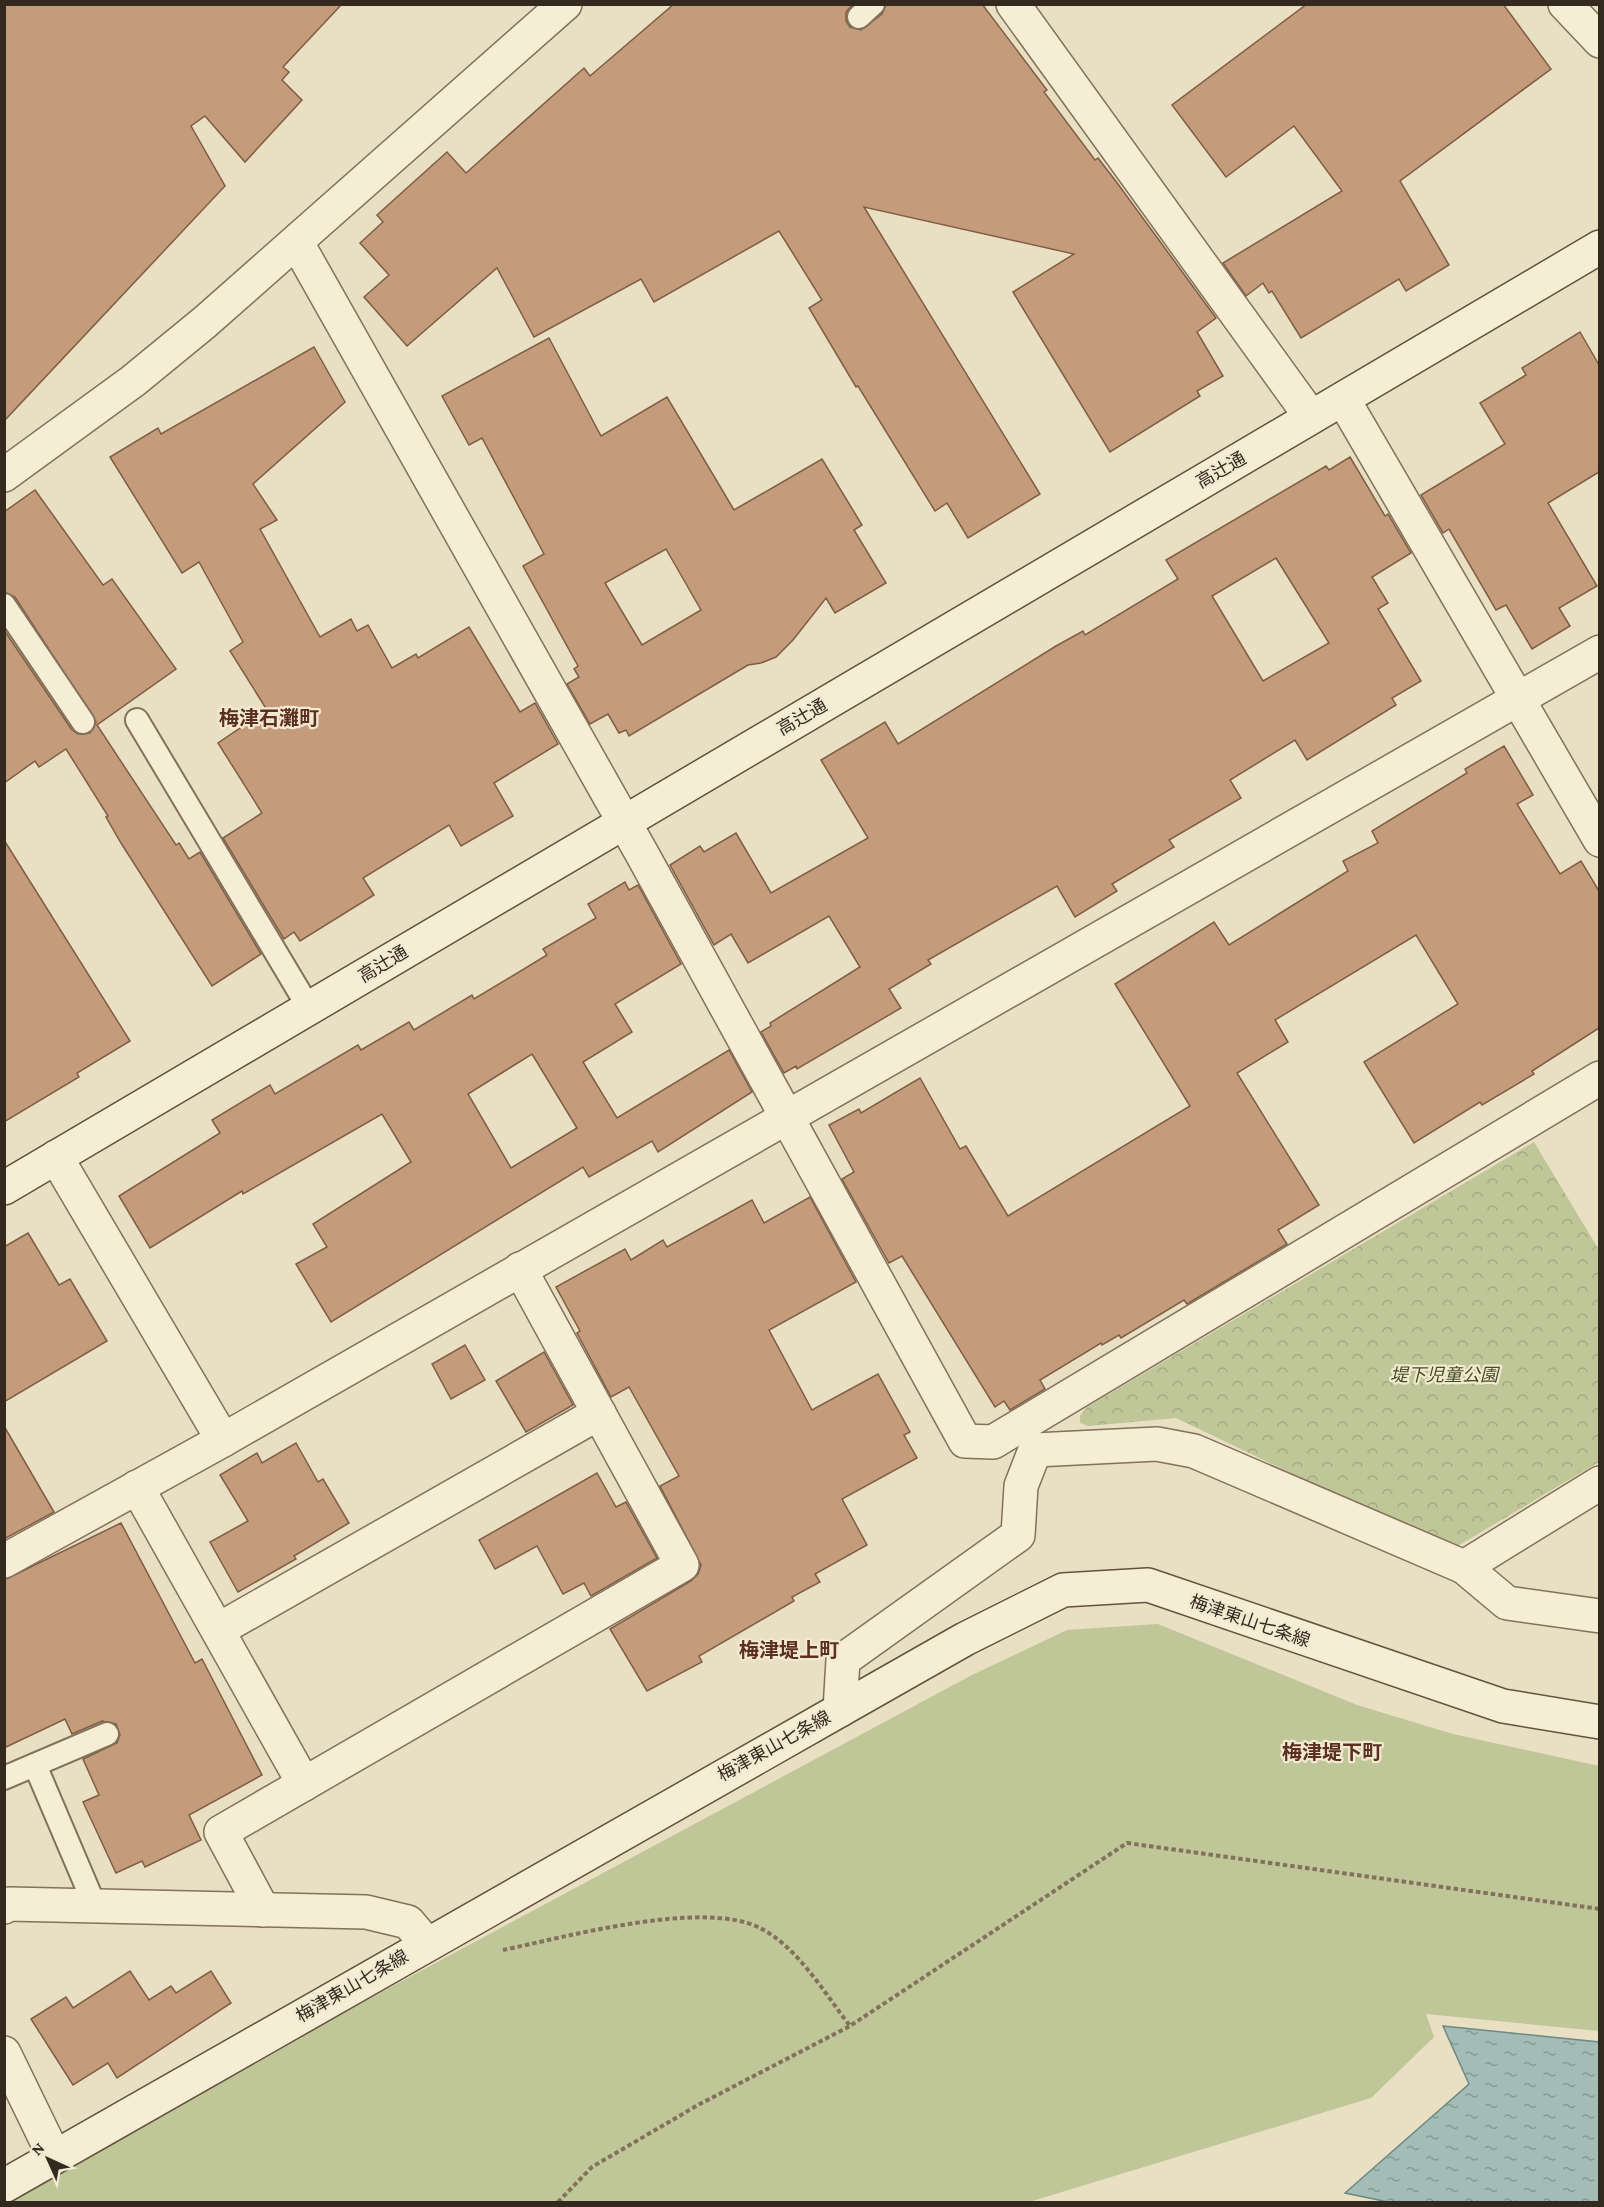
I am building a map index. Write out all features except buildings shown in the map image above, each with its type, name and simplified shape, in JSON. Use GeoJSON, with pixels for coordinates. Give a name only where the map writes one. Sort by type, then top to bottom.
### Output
{"type":"FeatureCollection","features":[{"type":"Feature","properties":{"kind":"street"},"geometry":{"type":"LineString","coordinates":[[4,475],[133,381],[297,243],[565,4]]}},
{"type":"Feature","properties":{"kind":"street"},"geometry":{"type":"LineString","coordinates":[[1013,4],[1311,417]]}},
{"type":"Feature","properties":{"kind":"street"},"geometry":{"type":"LineString","coordinates":[[1565,4],[1599,41]]}},
{"type":"Feature","properties":{"kind":"street"},"geometry":{"type":"LineString","coordinates":[[297,243],[624,821],[966,1441],[993,1442],[1029,1437],[1157,1444],[1194,1451],[1464,1567],[1507,1603],[1599,1616]]}},
{"type":"Feature","properties":{"kind":"street","name":"高辻通"},"geometry":{"type":"LineString","coordinates":[[4,1188],[1599,247]]}},
{"type":"Feature","properties":{"kind":"street"},"geometry":{"type":"LineString","coordinates":[[1343,399],[1599,840]]}},
{"type":"Feature","properties":{"kind":"street"},"geometry":{"type":"LineString","coordinates":[[4,1561],[223,1440],[1599,652]]}},
{"type":"Feature","properties":{"kind":"street"},"geometry":{"type":"LineString","coordinates":[[840,1710],[843,1660],[1018,1534],[1021,1486],[1029,1437],[1599,1078]]}},
{"type":"Feature","properties":{"kind":"street"},"geometry":{"type":"LineString","coordinates":[[56,1157],[223,1440]]}},
{"type":"Feature","properties":{"kind":"street"},"geometry":{"type":"LineString","coordinates":[[263,1910],[221,1832],[682,1565],[520,1269]]}},
{"type":"Feature","properties":{"kind":"street"},"geometry":{"type":"LineString","coordinates":[[218,1630],[598,1413]]}},
{"type":"Feature","properties":{"kind":"street"},"geometry":{"type":"LineString","coordinates":[[1464,1567],[1599,1483]]}},
{"type":"Feature","properties":{"kind":"street"},"geometry":{"type":"LineString","coordinates":[[138,1487],[304,1784]]}},
{"type":"Feature","properties":{"kind":"street","name":"梅津東山七条線"},"geometry":{"type":"LineString","coordinates":[[4,2186],[426,1943],[965,1639],[1063,1590],[1148,1585],[1503,1706],[1599,1722]]}},
{"type":"Feature","properties":{"kind":"street"},"geometry":{"type":"LineString","coordinates":[[4,1907],[9,1904],[366,1912],[408,1922],[426,1943]]}},
{"type":"Feature","properties":{"kind":"street"},"geometry":{"type":"LineString","coordinates":[[4,2053],[54,2156]]}},
{"type":"Feature","properties":{"kind":"lane"},"geometry":{"type":"LineString","coordinates":[[4,605],[83,722]]}},
{"type":"Feature","properties":{"kind":"lane"},"geometry":{"type":"LineString","coordinates":[[137,720],[309,1008]]}},
{"type":"Feature","properties":{"kind":"lane"},"geometry":{"type":"LineString","coordinates":[[4,1778],[106,1734]]}},
{"type":"Feature","properties":{"kind":"lane"},"geometry":{"type":"LineString","coordinates":[[35,1765],[95,1906]]}},
{"type":"Feature","properties":{"kind":"path"},"geometry":{"type":"LineString","coordinates":[[558,2202],[592,2167],[698,2105],[850,2026],[1127,1843],[1599,1909]]}},
{"type":"Feature","properties":{"kind":"path"},"geometry":{"type":"LineString","coordinates":[[498,1951],[633,1923],[724,1917],[761,1928],[793,1953],[850,2026]]}},
{"type":"Feature","properties":{"kind":"green space","name":"堤下児童公園"},"geometry":{"type":"Polygon","coordinates":[[[1534,1142],[1599,1250],[1599,1462],[1451,1550],[1176,1418],[1088,1426],[1080,1423],[1080,1416],[1087,1407],[1534,1142]]]}},
{"type":"Feature","properties":{"kind":"green space"},"geometry":{"type":"Polygon","coordinates":[[[1158,1624],[1357,1705],[1453,1734],[1599,1766],[1599,2031],[1426,2014],[1434,2037],[1371,2098],[1029,2202],[9,2202],[307,2032],[972,1675],[1067,1630],[1158,1624]]]}},
{"type":"Feature","properties":{"kind":"water"},"geometry":{"type":"Polygon","coordinates":[[[1443,2026],[1599,2042],[1599,2202],[1388,2202],[1345,2193],[1469,2084],[1443,2026]]]}},
{"type":"Feature","properties":{"kind":"district","name":"梅津石灘町"},"geometry":{"type":"Point","coordinates":[269,718]}},
{"type":"Feature","properties":{"kind":"district","name":"梅津堤上町"},"geometry":{"type":"Point","coordinates":[789,1650]}},
{"type":"Feature","properties":{"kind":"district","name":"梅津堤下町"},"geometry":{"type":"Point","coordinates":[1332,1752]}}]}
